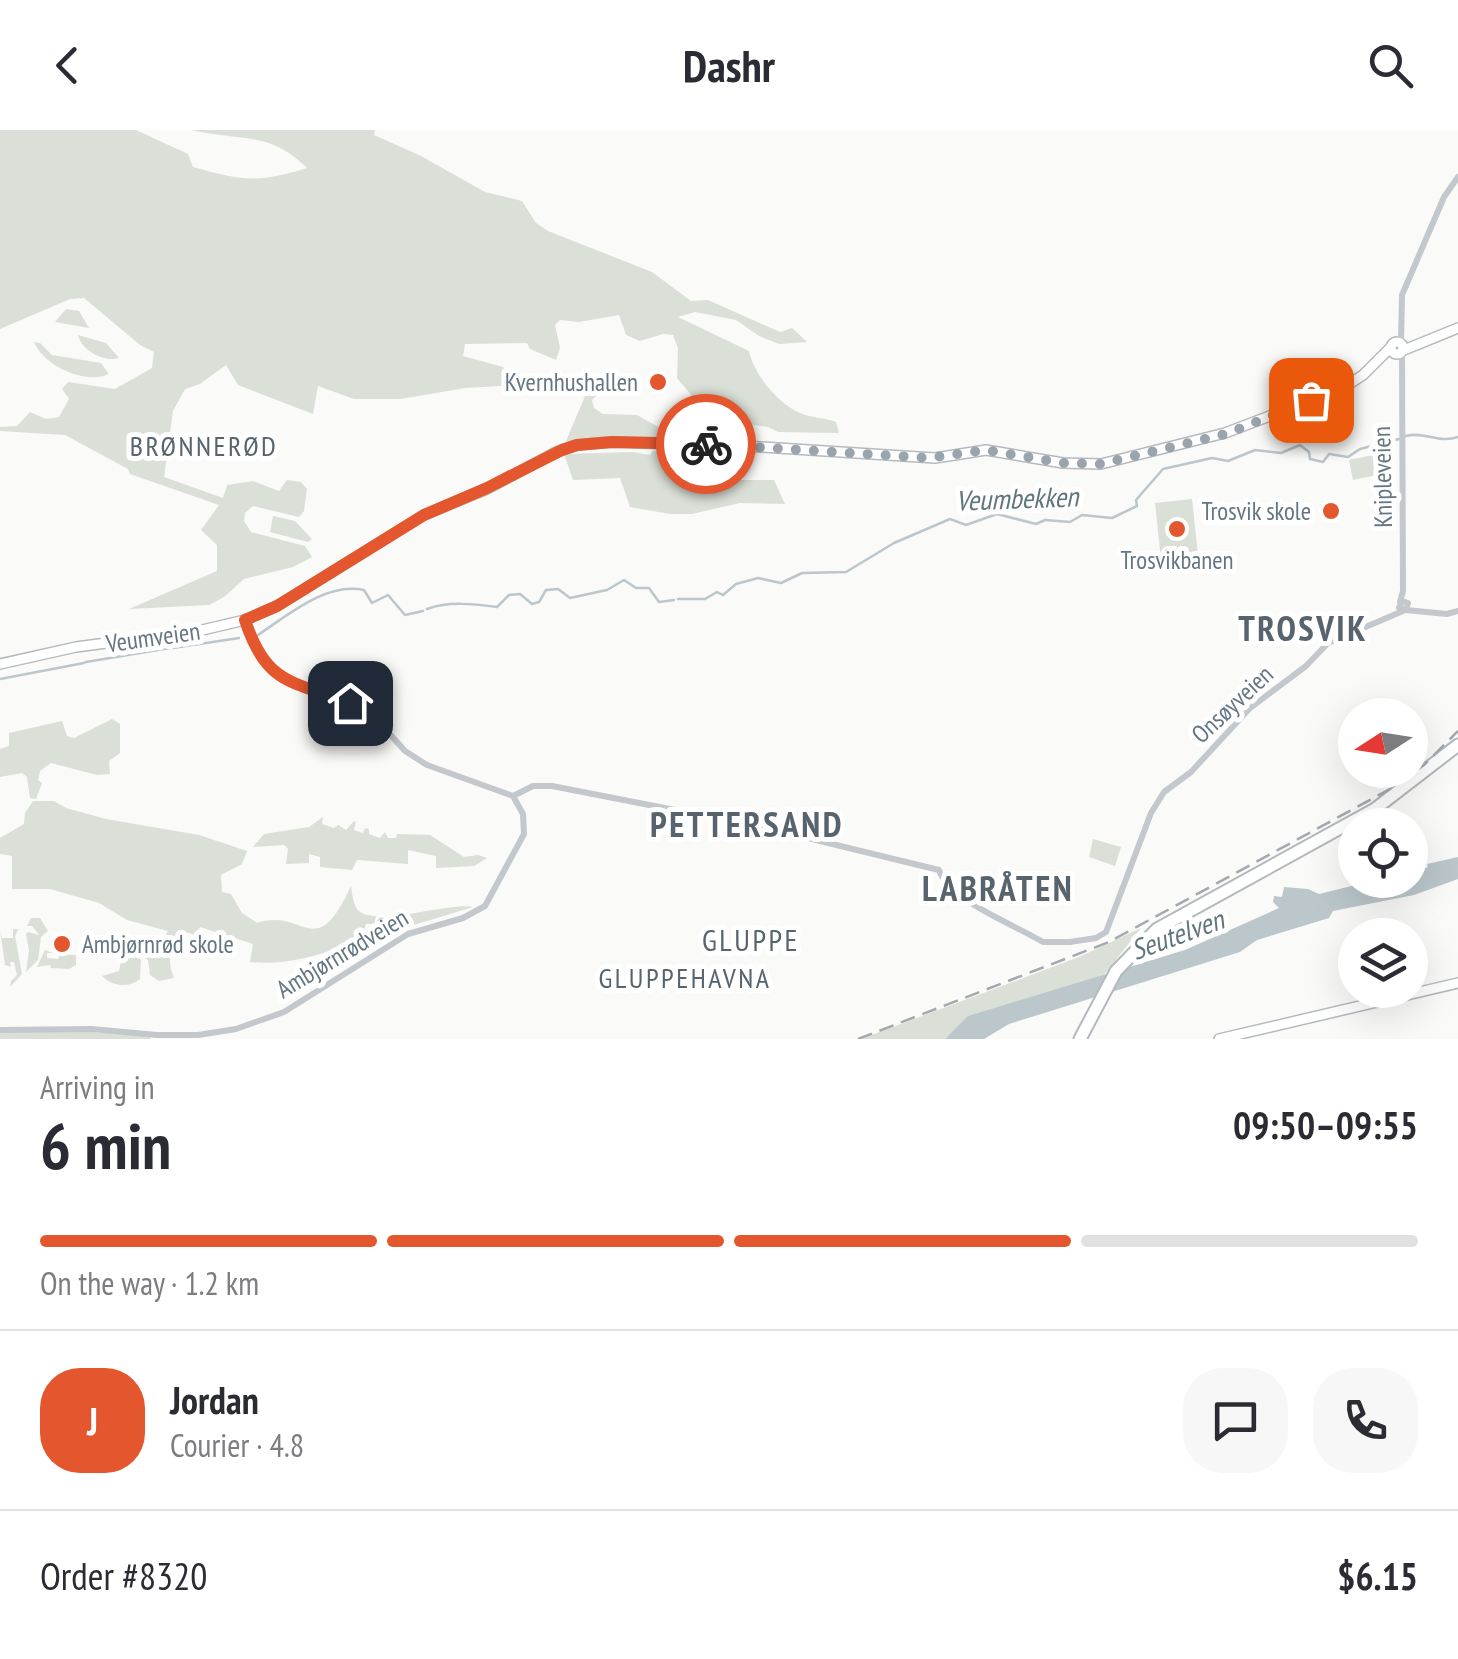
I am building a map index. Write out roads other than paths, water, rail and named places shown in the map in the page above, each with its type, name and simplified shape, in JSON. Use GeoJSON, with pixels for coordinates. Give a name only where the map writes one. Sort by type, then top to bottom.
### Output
{"type":"FeatureCollection","features":[{"type":"Feature","properties":{"kind":"highway"},"geometry":{"type":"LineString","coordinates":[[1382,808],[1458,749]]}},
{"type":"Feature","properties":{"kind":"highway"},"geometry":{"type":"LineString","coordinates":[[1081,1039],[1105,992],[1150,935],[1177,916],[1375,808],[1458,749]]}},
{"type":"Feature","properties":{"kind":"highway"},"geometry":{"type":"LineString","coordinates":[[1131,956],[1179,920],[1338,835]]}},
{"type":"Feature","properties":{"kind":"main road"},"geometry":{"type":"LineString","coordinates":[[1398,350],[1458,328]]}},
{"type":"Feature","properties":{"kind":"main road","name":"Veumveien"},"geometry":{"type":"LineString","coordinates":[[0,664],[245,620],[277,606],[424,515],[577,445],[745,446],[929,458],[986,450],[1063,463],[1101,464],[1226,434],[1344,388],[1398,350]]}},
{"type":"Feature","properties":{"kind":"main road"},"geometry":{"type":"LineString","coordinates":[[1219,1039],[1458,983]]}},
{"type":"Feature","properties":{"kind":"street","name":"Knipleveien"},"geometry":{"type":"LineString","coordinates":[[1404,606],[1398,350],[1405,286],[1444,197],[1458,177]]}},
{"type":"Feature","properties":{"kind":"street"},"geometry":{"type":"LineString","coordinates":[[1404,606],[1448,614],[1458,611]]}},
{"type":"Feature","properties":{"kind":"street","name":"Onsøyveien"},"geometry":{"type":"LineString","coordinates":[[513,796],[533,786],[552,786],[762,827],[939,870],[944,883],[961,896],[1043,942],[1096,938],[1106,932],[1160,797],[1191,772],[1250,708],[1306,666],[1332,640],[1390,616],[1404,606]]}},
{"type":"Feature","properties":{"kind":"street"},"geometry":{"type":"LineString","coordinates":[[245,620],[258,654],[276,674],[372,714],[406,751],[427,765],[513,796]]}},
{"type":"Feature","properties":{"kind":"street","name":"Ambjørnrødveien"},"geometry":{"type":"LineString","coordinates":[[0,1030],[92,1029],[198,1035],[236,1029],[284,1012],[408,934],[463,918],[484,906],[524,834],[523,814],[513,796]]}},
{"type":"Feature","properties":{"kind":"waterway","name":"Veumbekken"},"geometry":{"type":"LineString","coordinates":[[1406,436],[1458,437]]}},
{"type":"Feature","properties":{"kind":"waterway","name":"Veumbekken"},"geometry":{"type":"LineString","coordinates":[[678,599],[705,599],[717,592],[723,595],[736,584],[758,578],[781,583],[802,573],[846,572],[894,543],[950,519],[966,525],[997,514],[1036,524],[1045,520],[1070,522],[1082,515],[1112,518],[1137,506],[1136,500],[1163,469],[1212,458],[1228,461],[1255,450],[1281,453],[1300,445],[1309,452],[1310,459],[1323,462],[1329,454],[1348,457],[1360,449],[1399,439]]}},
{"type":"Feature","properties":{"kind":"waterway"},"geometry":{"type":"LineString","coordinates":[[427,609],[453,604],[497,607],[509,595],[520,594],[532,604],[539,602],[546,590],[558,589],[570,598],[607,590],[624,580],[636,588],[649,588],[659,602],[674,600]]}},
{"type":"Feature","properties":{"kind":"waterway"},"geometry":{"type":"LineString","coordinates":[[258,635],[308,602],[336,591],[364,590],[372,603],[388,595],[405,615],[423,611]]}},
{"type":"Feature","properties":{"kind":"waterway"},"geometry":{"type":"LineString","coordinates":[[173,648],[239,638]]}},
{"type":"Feature","properties":{"kind":"waterway"},"geometry":{"type":"LineString","coordinates":[[86,662],[170,648]]}},
{"type":"Feature","properties":{"kind":"waterway"},"geometry":{"type":"LineString","coordinates":[[0,679],[84,663]]}},
{"type":"Feature","properties":{"kind":"railway"},"geometry":{"type":"LineString","coordinates":[[858,1039],[1109,942],[1390,789],[1424,765],[1458,731]]}},
{"type":"Feature","properties":{"kind":"place","name":"Kvernhushallen"},"geometry":{"type":"Point","coordinates":[658,382]}},
{"type":"Feature","properties":{"kind":"place","name":"Trosvik skole"},"geometry":{"type":"Point","coordinates":[1331,511]}},
{"type":"Feature","properties":{"kind":"place","name":"Trosvikbanen"},"geometry":{"type":"Point","coordinates":[1177,529]}},
{"type":"Feature","properties":{"kind":"place","name":"Ambjørnrød skole"},"geometry":{"type":"Point","coordinates":[62,944]}},
{"type":"Feature","properties":{"kind":"district","name":"BRØNNERØD"},"geometry":{"type":"Point","coordinates":[204,445]}},
{"type":"Feature","properties":{"kind":"district","name":"TROSVIK"},"geometry":{"type":"Point","coordinates":[1303,628]}},
{"type":"Feature","properties":{"kind":"district","name":"PETTERSAND"},"geometry":{"type":"Point","coordinates":[747,824]}},
{"type":"Feature","properties":{"kind":"district","name":"LABRÅTEN"},"geometry":{"type":"Point","coordinates":[998,888]}},
{"type":"Feature","properties":{"kind":"district","name":"GLUPPE"},"geometry":{"type":"Point","coordinates":[751,939]}},
{"type":"Feature","properties":{"kind":"district","name":"GLUPPEHAVNA"},"geometry":{"type":"Point","coordinates":[685,977]}},
{"type":"Feature","properties":{"kind":"water label","name":"Seutelven"},"geometry":{"type":"Point","coordinates":[1177,934]}}]}
